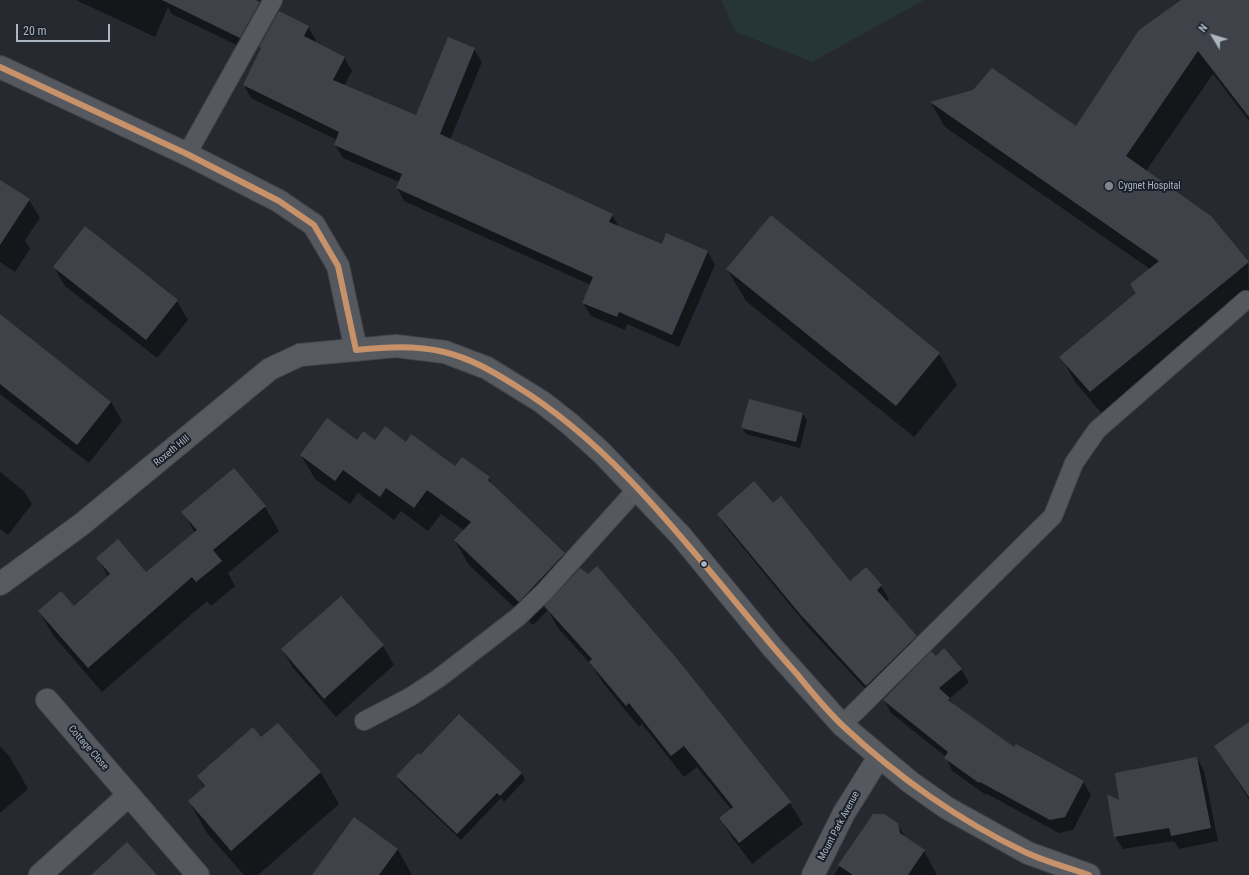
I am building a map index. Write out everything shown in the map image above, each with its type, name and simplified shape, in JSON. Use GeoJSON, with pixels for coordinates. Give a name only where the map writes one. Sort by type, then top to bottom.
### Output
{"type":"FeatureCollection","features":[{"type":"Feature","properties":{"kind":"main road","name":"Roxeth Hill"},"geometry":{"type":"LineString","coordinates":[[0,584],[82,524],[270,368],[300,355],[403,346],[445,352],[487,368],[542,402],[570,424],[602,453],[681,536],[773,648],[842,725],[879,757],[910,782],[947,808],[1028,853],[1089,875]]}},
{"type":"Feature","properties":{"kind":"street"},"geometry":{"type":"LineString","coordinates":[[0,67],[186,154],[279,201],[314,225],[338,266],[356,350]]}},
{"type":"Feature","properties":{"kind":"street","name":"Cottage Close"},"geometry":{"type":"LineString","coordinates":[[47,700],[198,875]]}},
{"type":"Feature","properties":{"kind":"street","name":"Mount Park Avenue"},"geometry":{"type":"LineString","coordinates":[[813,875],[844,813],[879,757]]}},
{"type":"Feature","properties":{"kind":"street"},"geometry":{"type":"LineString","coordinates":[[40,875],[129,795]]}},
{"type":"Feature","properties":{"kind":"lane"},"geometry":{"type":"LineString","coordinates":[[186,154],[273,0]]}},
{"type":"Feature","properties":{"kind":"lane"},"geometry":{"type":"LineString","coordinates":[[842,725],[1053,516],[1074,463],[1098,430],[1246,300]]}},
{"type":"Feature","properties":{"kind":"lane"},"geometry":{"type":"LineString","coordinates":[[364,721],[410,697],[427,686],[518,618],[544,592],[637,489]]}},
{"type":"Feature","properties":{"kind":"shaded area"},"geometry":{"type":"Polygon","coordinates":[[[721,0],[924,0],[812,62],[736,32],[721,0]]]}},
{"type":"Feature","properties":{"kind":"building"},"geometry":{"type":"Polygon","coordinates":[[[162,0],[256,0],[260,2],[240,38],[162,0]]]}},
{"type":"Feature","properties":{"kind":"building","name":"Cygnet Hospital"},"geometry":{"type":"Polygon","coordinates":[[[1181,0],[1249,0],[1249,117],[1198,51],[1126,156],[1211,216],[1249,262],[1090,392],[1059,357],[1136,293],[1130,284],[1159,261],[930,102],[973,90],[992,68],[1076,126],[1139,30],[1181,0]]]}},
{"type":"Feature","properties":{"kind":"building"},"geometry":{"type":"Polygon","coordinates":[[[279,11],[309,26],[304,36],[345,57],[333,80],[416,115],[448,37],[475,48],[440,134],[613,214],[609,222],[662,244],[666,233],[708,251],[672,335],[619,312],[617,317],[582,303],[593,277],[396,188],[402,174],[334,145],[339,132],[243,85],[261,48],[259,47],[279,11]]]}},
{"type":"Feature","properties":{"kind":"building"},"geometry":{"type":"Polygon","coordinates":[[[0,180],[30,199],[0,245],[0,180]]]}},
{"type":"Feature","properties":{"kind":"building"},"geometry":{"type":"Polygon","coordinates":[[[771,215],[940,353],[896,406],[726,269],[771,215]]]}},
{"type":"Feature","properties":{"kind":"building"},"geometry":{"type":"Polygon","coordinates":[[[85,226],[178,300],[146,340],[53,267],[85,226]]]}},
{"type":"Feature","properties":{"kind":"building"},"geometry":{"type":"Polygon","coordinates":[[[0,314],[111,402],[77,445],[0,384],[0,314]]]}},
{"type":"Feature","properties":{"kind":"building"},"geometry":{"type":"Polygon","coordinates":[[[749,399],[803,413],[796,442],[741,428],[749,399]]]}},
{"type":"Feature","properties":{"kind":"building"},"geometry":{"type":"Polygon","coordinates":[[[327,418],[357,440],[363,431],[375,440],[385,426],[406,442],[411,434],[455,466],[462,457],[490,477],[488,480],[565,553],[519,602],[454,540],[471,522],[427,490],[414,508],[386,488],[380,497],[343,470],[335,481],[300,455],[327,418]]]}},
{"type":"Feature","properties":{"kind":"building"},"geometry":{"type":"Polygon","coordinates":[[[234,468],[266,506],[213,550],[222,561],[196,582],[192,577],[88,668],[38,611],[61,591],[74,606],[110,574],[96,558],[118,539],[146,572],[197,530],[181,512],[234,468]]]}},
{"type":"Feature","properties":{"kind":"building"},"geometry":{"type":"Polygon","coordinates":[[[754,481],[773,503],[781,496],[850,581],[866,567],[882,585],[877,590],[917,636],[866,686],[800,614],[717,514],[754,481]]]}},
{"type":"Feature","properties":{"kind":"building"},"geometry":{"type":"Polygon","coordinates":[[[597,566],[679,661],[791,802],[739,843],[719,818],[733,807],[684,746],[671,756],[629,703],[626,706],[589,662],[592,659],[544,606],[580,568],[588,574],[597,566]]]}},
{"type":"Feature","properties":{"kind":"building"},"geometry":{"type":"Polygon","coordinates":[[[341,596],[384,645],[324,699],[281,649],[341,596]]]}},
{"type":"Feature","properties":{"kind":"building"},"geometry":{"type":"Polygon","coordinates":[[[944,648],[962,669],[939,688],[950,698],[948,700],[1014,747],[1016,744],[1084,781],[1065,817],[1050,820],[980,782],[979,783],[944,758],[948,752],[883,700],[931,651],[936,656],[944,648]]]}},
{"type":"Feature","properties":{"kind":"building"},"geometry":{"type":"Polygon","coordinates":[[[459,714],[522,773],[500,796],[497,793],[457,834],[396,776],[418,753],[420,755],[459,714]]]}},
{"type":"Feature","properties":{"kind":"building"},"geometry":{"type":"Polygon","coordinates":[[[1249,722],[1249,797],[1214,746],[1249,722]]]}},
{"type":"Feature","properties":{"kind":"building"},"geometry":{"type":"Polygon","coordinates":[[[278,723],[321,772],[231,851],[188,801],[205,786],[197,776],[253,727],[261,737],[278,723]]]}},
{"type":"Feature","properties":{"kind":"building"},"geometry":{"type":"Polygon","coordinates":[[[1197,757],[1211,828],[1171,836],[1169,828],[1114,837],[1107,794],[1119,800],[1115,773],[1197,757]]]}},
{"type":"Feature","properties":{"kind":"building"},"geometry":{"type":"Polygon","coordinates":[[[873,814],[884,814],[898,823],[900,833],[925,850],[908,875],[853,875],[838,865],[873,814]]]}},
{"type":"Feature","properties":{"kind":"building"},"geometry":{"type":"Polygon","coordinates":[[[354,817],[398,849],[379,875],[312,875],[354,817]]]}},
{"type":"Feature","properties":{"kind":"building"},"geometry":{"type":"Polygon","coordinates":[[[127,842],[157,875],[91,875],[127,842]]]}},
{"type":"Feature","properties":{"kind":"transit line"},"geometry":{"type":"LineString","coordinates":[[0,67],[187,154],[279,201],[314,225],[338,266],[356,350]]}},
{"type":"Feature","properties":{"kind":"transit line"},"geometry":{"type":"LineString","coordinates":[[356,350],[389,347],[422,348],[454,355],[482,366],[516,386],[557,414],[595,447],[666,519],[825,707],[863,745],[930,797],[1002,841],[1050,862],[1089,875]]}},
{"type":"Feature","properties":{"kind":"place","name":"Cygnet Hospital"},"geometry":{"type":"Point","coordinates":[1109,186]}}]}
